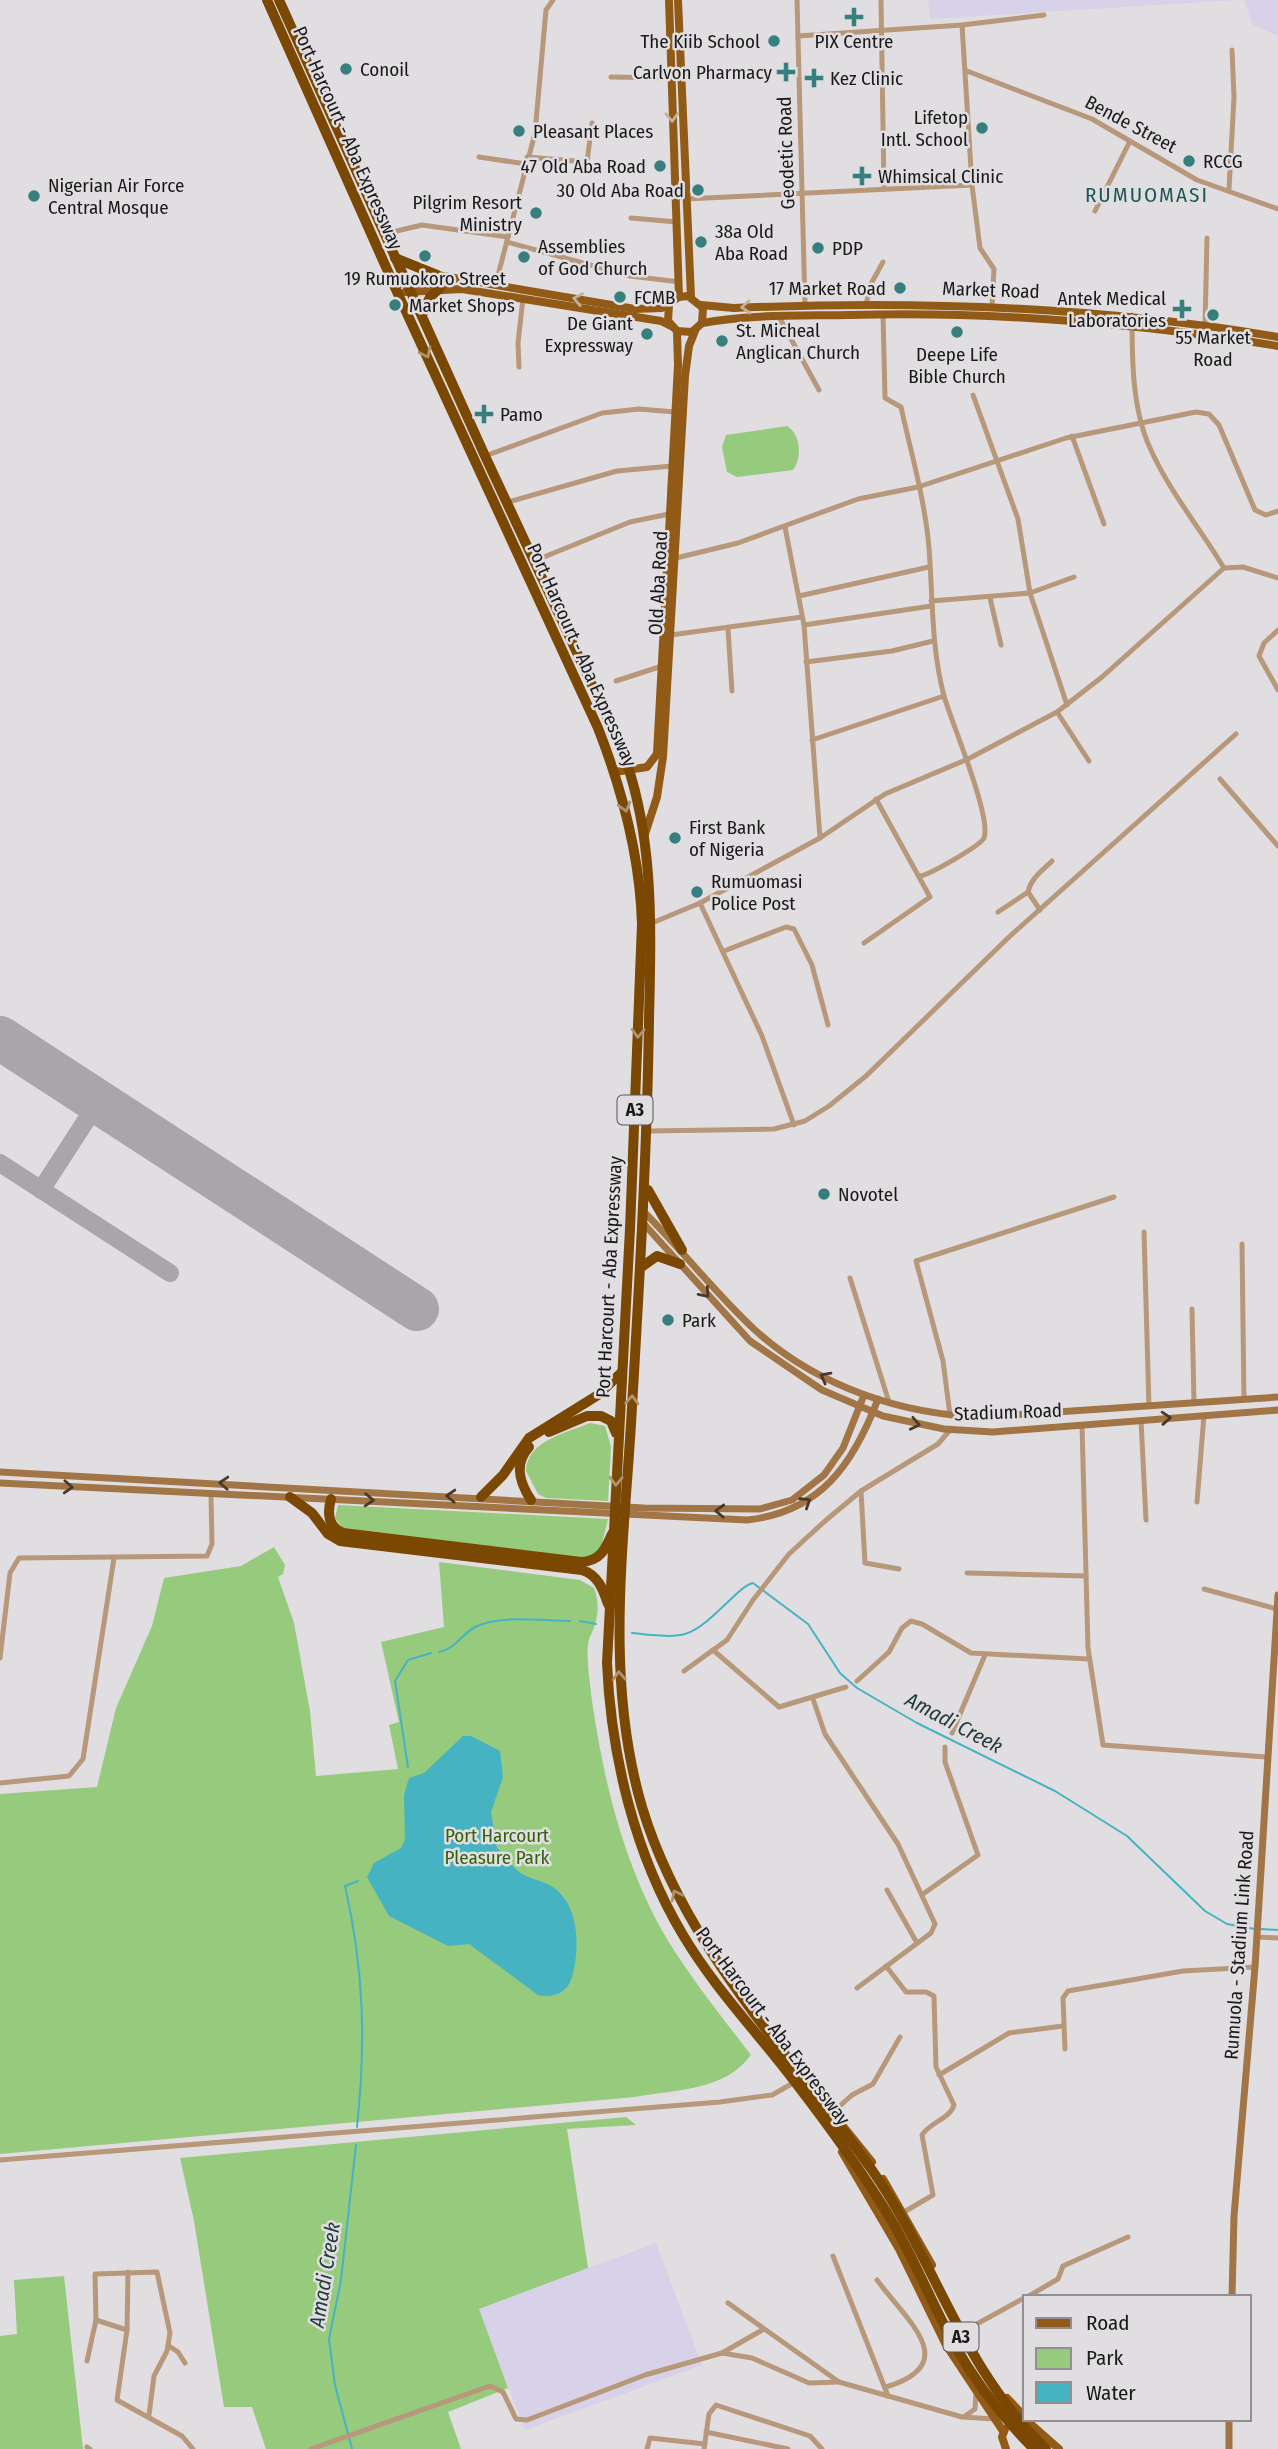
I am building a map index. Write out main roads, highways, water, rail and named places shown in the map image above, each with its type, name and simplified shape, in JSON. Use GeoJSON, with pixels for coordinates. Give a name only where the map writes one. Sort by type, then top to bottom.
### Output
{"type":"FeatureCollection","features":[{"type":"Feature","properties":{"kind":"highway","name":"Port Harcourt - Aba Expressway"},"geometry":{"type":"LineString","coordinates":[[267,0],[396,290],[593,715],[615,772],[635,850],[642,924],[607,1663],[614,1738],[632,1814],[670,1913],[699,1961],[795,2082],[836,2140],[897,2213]]}},
{"type":"Feature","properties":{"kind":"highway","name":"Port Harcourt - Aba Expressway"},"geometry":{"type":"LineString","coordinates":[[279,0],[630,769],[644,837],[652,923],[649,1130],[618,1636],[620,1697],[628,1752],[643,1811],[666,1874],[684,1909],[729,1980],[834,2117],[897,2213]]}},
{"type":"Feature","properties":{"kind":"highway"},"geometry":{"type":"LineString","coordinates":[[395,258],[437,275]]}},
{"type":"Feature","properties":{"kind":"highway"},"geometry":{"type":"LineString","coordinates":[[422,315],[430,297],[440,288]]}},
{"type":"Feature","properties":{"kind":"highway"},"geometry":{"type":"LineString","coordinates":[[646,1186],[682,1251]]}},
{"type":"Feature","properties":{"kind":"highway"},"geometry":{"type":"LineString","coordinates":[[640,1269],[657,1256],[680,1264]]}},
{"type":"Feature","properties":{"kind":"highway"},"geometry":{"type":"LineString","coordinates":[[481,1497],[503,1475],[529,1438],[598,1395],[622,1372]]}},
{"type":"Feature","properties":{"kind":"highway"},"geometry":{"type":"LineString","coordinates":[[531,1500],[522,1487],[520,1461],[526,1450],[543,1434],[579,1418],[594,1415],[611,1421],[618,1440]]}},
{"type":"Feature","properties":{"kind":"highway"},"geometry":{"type":"LineString","coordinates":[[290,1497],[312,1513],[328,1534],[340,1541],[589,1572],[601,1584],[609,1610]]}},
{"type":"Feature","properties":{"kind":"highway"},"geometry":{"type":"LineString","coordinates":[[331,1499],[328,1510],[331,1522],[343,1534],[573,1562],[596,1560],[614,1530]]}},
{"type":"Feature","properties":{"kind":"highway","name":"A3"},"geometry":{"type":"LineString","coordinates":[[897,2213],[966,2364],[999,2411],[1034,2449]]}},
{"type":"Feature","properties":{"kind":"highway","name":"A3"},"geometry":{"type":"LineString","coordinates":[[897,2213],[988,2382],[1046,2449]]}},
{"type":"Feature","properties":{"kind":"main road"},"geometry":{"type":"LineString","coordinates":[[669,0],[679,297]]}},
{"type":"Feature","properties":{"kind":"main road"},"geometry":{"type":"LineString","coordinates":[[678,0],[691,297]]}},
{"type":"Feature","properties":{"kind":"main road"},"geometry":{"type":"LineString","coordinates":[[396,290],[437,275],[496,283],[635,309],[669,305],[679,297],[691,297],[701,305],[702,323],[695,331],[674,329],[660,321],[523,299],[408,286]]}},
{"type":"Feature","properties":{"kind":"main road","name":"Market Road"},"geometry":{"type":"LineString","coordinates":[[701,305],[734,308],[866,304],[992,305],[1132,320],[1278,346]]}},
{"type":"Feature","properties":{"kind":"main road"},"geometry":{"type":"LineString","coordinates":[[669,305],[667,318],[674,329]]}},
{"type":"Feature","properties":{"kind":"main road","name":"Market Road"},"geometry":{"type":"LineString","coordinates":[[702,323],[779,317],[992,314],[1205,325],[1278,337]]}},
{"type":"Feature","properties":{"kind":"main road","name":"Old Aba Road"},"geometry":{"type":"LineString","coordinates":[[615,772],[647,767],[656,759],[678,365],[674,329]]}},
{"type":"Feature","properties":{"kind":"main road","name":"Old Aba Road"},"geometry":{"type":"LineString","coordinates":[[644,837],[661,776],[685,376],[687,355],[695,331]]}},
{"type":"Feature","properties":{"kind":"main road","name":"Stadium Road"},"geometry":{"type":"LineString","coordinates":[[644,1218],[682,1251],[757,1332],[801,1364],[864,1395],[878,1399],[950,1415],[1023,1416],[1278,1397]]}},
{"type":"Feature","properties":{"kind":"main road","name":"Stadium Road"},"geometry":{"type":"LineString","coordinates":[[644,1218],[680,1264],[750,1341],[802,1378],[873,1413],[950,1430],[993,1432],[1278,1410]]}},
{"type":"Feature","properties":{"kind":"main road"},"geometry":{"type":"LineString","coordinates":[[643,1512],[739,1511],[771,1508],[792,1500],[812,1487],[834,1464],[864,1395]]}},
{"type":"Feature","properties":{"kind":"main road"},"geometry":{"type":"LineString","coordinates":[[0,1483],[212,1495],[592,1509],[747,1520],[793,1510],[828,1485],[873,1413],[878,1399]]}},
{"type":"Feature","properties":{"kind":"main road"},"geometry":{"type":"LineString","coordinates":[[0,1472],[531,1500],[592,1509]]}},
{"type":"Feature","properties":{"kind":"main road","name":"Rumuola - Stadium Link Road"},"geometry":{"type":"LineString","coordinates":[[1232,2295],[1234,2216],[1255,1967],[1278,1595]]}},
{"type":"Feature","properties":{"kind":"main road"},"geometry":{"type":"LineString","coordinates":[[836,2140],[899,2249],[946,2345],[997,2419],[1003,2431],[1006,2449]]}},
{"type":"Feature","properties":{"kind":"main road"},"geometry":{"type":"LineString","coordinates":[[897,2213],[964,2331],[996,2382],[1023,2415]]}},
{"type":"Feature","properties":{"kind":"main road"},"geometry":{"type":"LineString","coordinates":[[1003,2431],[1011,2422],[1023,2420]]}},
{"type":"Feature","properties":{"kind":"main road"},"geometry":{"type":"LineString","coordinates":[[1028,2421],[1059,2449]]}},
{"type":"Feature","properties":{"kind":"main road"},"geometry":{"type":"LineString","coordinates":[[1229,2449],[1230,2421]]}},
{"type":"Feature","properties":{"kind":"water"},"geometry":{"type":"Polygon","coordinates":[[[463,1736],[471,1736],[500,1751],[503,1777],[491,1812],[497,1848],[515,1869],[553,1887],[562,1895],[573,1916],[577,1941],[575,1966],[570,1983],[559,1994],[538,1995],[469,1944],[448,1946],[389,1916],[367,1877],[374,1863],[401,1848],[405,1840],[404,1795],[409,1778],[424,1773],[463,1736]]]}},
{"type":"Feature","properties":{"kind":"waterway","name":"Amadi Creek"},"geometry":{"type":"LineString","coordinates":[[632,1633],[666,1636],[687,1633],[706,1622],[741,1590],[753,1583],[808,1624],[840,1673],[857,1688],[917,1723],[1055,1791],[1127,1836],[1205,1911],[1227,1924],[1255,1929]]}},
{"type":"Feature","properties":{"kind":"waterway","name":"Amadi Creek"},"geometry":{"type":"LineString","coordinates":[[439,1652],[485,1623],[509,1619],[570,1621]]}},
{"type":"Feature","properties":{"kind":"waterway","name":"Amadi Creek"},"geometry":{"type":"LineString","coordinates":[[580,1621],[596,1624]]}},
{"type":"Feature","properties":{"kind":"waterway","name":"Amadi Creek"},"geometry":{"type":"LineString","coordinates":[[408,1767],[395,1681],[408,1660],[431,1653]]}},
{"type":"Feature","properties":{"kind":"waterway","name":"Amadi Creek"},"geometry":{"type":"LineString","coordinates":[[357,2127],[362,2066],[362,2006],[356,1947],[345,1886],[358,1881]]}},
{"type":"Feature","properties":{"kind":"waterway","name":"Amadi Creek"},"geometry":{"type":"LineString","coordinates":[[1261,1929],[1278,1930]]}},
{"type":"Feature","properties":{"kind":"waterway","name":"Amadi Creek"},"geometry":{"type":"LineString","coordinates":[[352,2449],[335,2385],[329,2339],[341,2280],[356,2145]]}},
{"type":"Feature","properties":{"kind":"place","name":"PIX Centre"},"geometry":{"type":"Point","coordinates":[854,17]}},
{"type":"Feature","properties":{"kind":"place","name":"The Kiib School"},"geometry":{"type":"Point","coordinates":[774,41]}},
{"type":"Feature","properties":{"kind":"place","name":"Conoil"},"geometry":{"type":"Point","coordinates":[346,69]}},
{"type":"Feature","properties":{"kind":"place","name":"Carlvon Pharmacy"},"geometry":{"type":"Point","coordinates":[786,72]}},
{"type":"Feature","properties":{"kind":"place","name":"Kez Clinic"},"geometry":{"type":"Point","coordinates":[814,78]}},
{"type":"Feature","properties":{"kind":"place","name":"Lifetop Intl. School"},"geometry":{"type":"Point","coordinates":[982,128]}},
{"type":"Feature","properties":{"kind":"place","name":"Pleasant Places"},"geometry":{"type":"Point","coordinates":[519,131]}},
{"type":"Feature","properties":{"kind":"place","name":"RCCG"},"geometry":{"type":"Point","coordinates":[1189,161]}},
{"type":"Feature","properties":{"kind":"place","name":"47 Old Aba Road"},"geometry":{"type":"Point","coordinates":[660,166]}},
{"type":"Feature","properties":{"kind":"place","name":"Whimsical Clinic"},"geometry":{"type":"Point","coordinates":[862,176]}},
{"type":"Feature","properties":{"kind":"place","name":"30 Old Aba Road"},"geometry":{"type":"Point","coordinates":[698,190]}},
{"type":"Feature","properties":{"kind":"place","name":"Nigerian Air Force Central Mosque"},"geometry":{"type":"Point","coordinates":[34,196]}},
{"type":"Feature","properties":{"kind":"place","name":"Pilgrim Resort Ministry"},"geometry":{"type":"Point","coordinates":[536,213]}},
{"type":"Feature","properties":{"kind":"place","name":"38a Old Aba Road"},"geometry":{"type":"Point","coordinates":[701,242]}},
{"type":"Feature","properties":{"kind":"place","name":"PDP"},"geometry":{"type":"Point","coordinates":[818,248]}},
{"type":"Feature","properties":{"kind":"place","name":"19 Rumuokoro Street"},"geometry":{"type":"Point","coordinates":[425,256]}},
{"type":"Feature","properties":{"kind":"place","name":"Assemblies of God Church"},"geometry":{"type":"Point","coordinates":[524,257]}},
{"type":"Feature","properties":{"kind":"place","name":"17 Market Road"},"geometry":{"type":"Point","coordinates":[900,288]}},
{"type":"Feature","properties":{"kind":"place","name":"FCMB"},"geometry":{"type":"Point","coordinates":[620,297]}},
{"type":"Feature","properties":{"kind":"place","name":"Market Shops"},"geometry":{"type":"Point","coordinates":[395,305]}},
{"type":"Feature","properties":{"kind":"place","name":"Antek Medical Laboratories"},"geometry":{"type":"Point","coordinates":[1182,309]}},
{"type":"Feature","properties":{"kind":"place","name":"55 Market Road"},"geometry":{"type":"Point","coordinates":[1213,315]}},
{"type":"Feature","properties":{"kind":"place","name":"Deepe Life Bible Church"},"geometry":{"type":"Point","coordinates":[957,332]}},
{"type":"Feature","properties":{"kind":"place","name":"De Giant Expressway"},"geometry":{"type":"Point","coordinates":[647,334]}},
{"type":"Feature","properties":{"kind":"place","name":"St. Micheal Anglican Church"},"geometry":{"type":"Point","coordinates":[722,341]}},
{"type":"Feature","properties":{"kind":"place","name":"Pamo"},"geometry":{"type":"Point","coordinates":[484,414]}},
{"type":"Feature","properties":{"kind":"place","name":"First Bank of Nigeria"},"geometry":{"type":"Point","coordinates":[675,838]}},
{"type":"Feature","properties":{"kind":"place","name":"Rumuomasi Police Post"},"geometry":{"type":"Point","coordinates":[697,892]}},
{"type":"Feature","properties":{"kind":"place","name":"Novotel"},"geometry":{"type":"Point","coordinates":[824,1194]}},
{"type":"Feature","properties":{"kind":"place","name":"Park"},"geometry":{"type":"Point","coordinates":[668,1320]}},
{"type":"Feature","properties":{"kind":"district","name":"RUMUOMASI"},"geometry":{"type":"Point","coordinates":[1147,195]}},
{"type":"Feature","properties":{"kind":"park label","name":"Port Harcourt Pleasure Park"},"geometry":{"type":"Point","coordinates":[497,1846]}}]}
